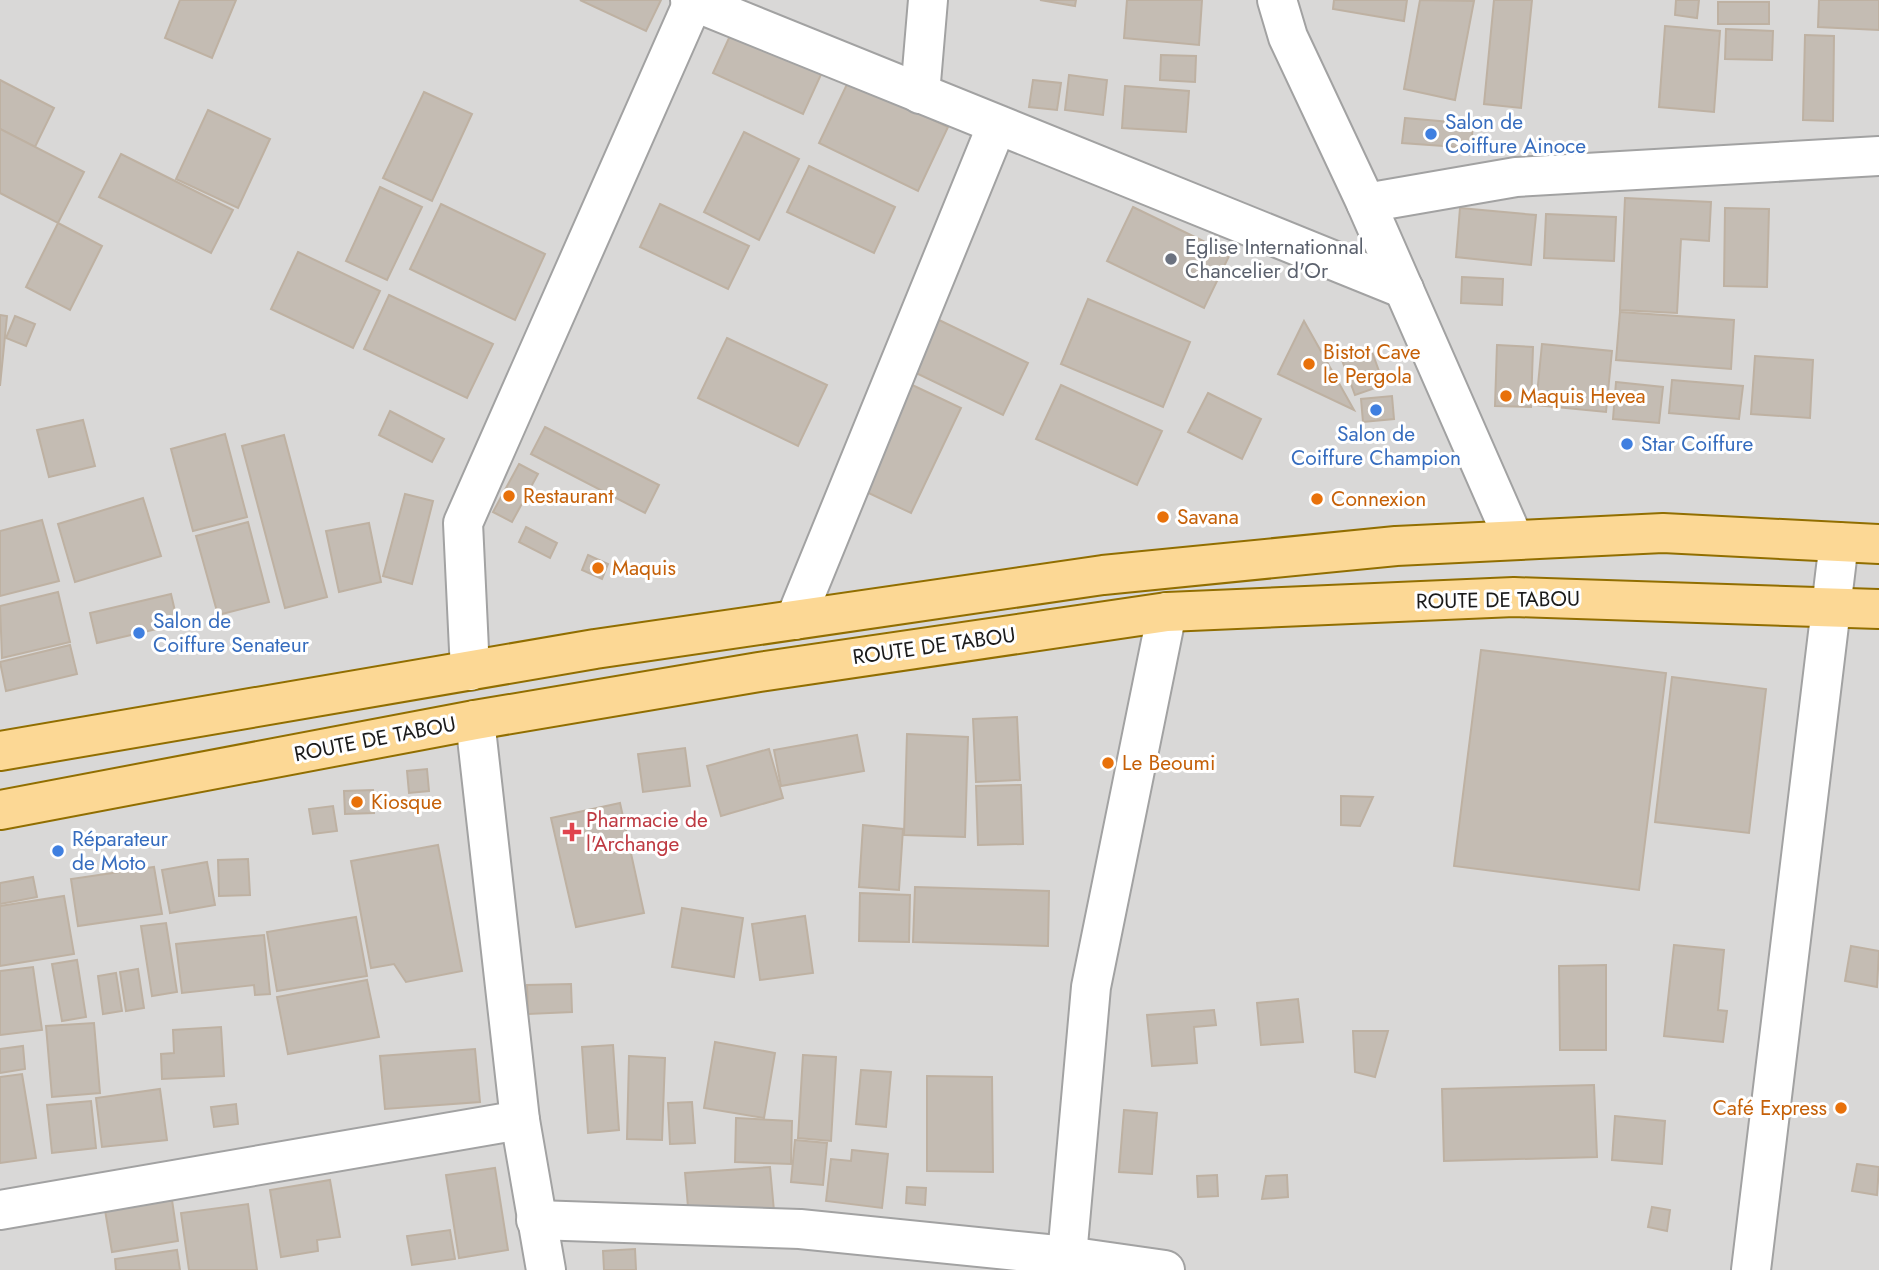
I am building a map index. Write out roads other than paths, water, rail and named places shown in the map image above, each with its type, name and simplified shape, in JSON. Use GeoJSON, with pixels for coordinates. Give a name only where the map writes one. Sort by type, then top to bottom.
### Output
{"type":"FeatureCollection","features":[{"type":"Feature","properties":{"kind":"main road"},"geometry":{"type":"LineString","coordinates":[[0,751],[595,649],[1104,575],[1396,546],[1663,533],[1879,544]]}},
{"type":"Feature","properties":{"kind":"main road","name":"ROUTE DE TABOU"},"geometry":{"type":"LineString","coordinates":[[0,810],[475,720],[759,672],[1167,612],[1514,597],[1879,609]]}},
{"type":"Feature","properties":{"kind":"street"},"geometry":{"type":"LineString","coordinates":[[920,94],[928,0]]}},
{"type":"Feature","properties":{"kind":"street"},"geometry":{"type":"LineString","coordinates":[[1277,0],[1288,37],[1366,203],[1514,540]]}},
{"type":"Feature","properties":{"kind":"street"},"geometry":{"type":"LineString","coordinates":[[470,671],[463,523],[693,1],[1404,289]]}},
{"type":"Feature","properties":{"kind":"street"},"geometry":{"type":"LineString","coordinates":[[795,620],[997,125]]}},
{"type":"Feature","properties":{"kind":"street"},"geometry":{"type":"LineString","coordinates":[[1366,203],[1516,177],[1879,156]]}},
{"type":"Feature","properties":{"kind":"street"},"geometry":{"type":"LineString","coordinates":[[1751,1270],[1839,542]]}},
{"type":"Feature","properties":{"kind":"street"},"geometry":{"type":"LineString","coordinates":[[1066,1263],[1091,987],[1167,612]]}},
{"type":"Feature","properties":{"kind":"street"},"geometry":{"type":"LineString","coordinates":[[475,720],[520,1120],[546,1270]]}},
{"type":"Feature","properties":{"kind":"street"},"geometry":{"type":"LineString","coordinates":[[0,1210],[520,1120]]}},
{"type":"Feature","properties":{"kind":"street"},"geometry":{"type":"LineString","coordinates":[[536,1220],[800,1229],[1066,1263],[1165,1270]]}},
{"type":"Feature","properties":{"kind":"place","name":"Salon de Coiffure Ainoce"},"geometry":{"type":"Point","coordinates":[1431,134]}},
{"type":"Feature","properties":{"kind":"place","name":"Eglise Internationnal Chancelier d'Or"},"geometry":{"type":"Point","coordinates":[1171,259]}},
{"type":"Feature","properties":{"kind":"place","name":"Bistot Cave le Pergola"},"geometry":{"type":"Point","coordinates":[1309,364]}},
{"type":"Feature","properties":{"kind":"place","name":"Maquis Hevea"},"geometry":{"type":"Point","coordinates":[1506,396]}},
{"type":"Feature","properties":{"kind":"place","name":"Salon de Coiffure Champion"},"geometry":{"type":"Point","coordinates":[1376,410]}},
{"type":"Feature","properties":{"kind":"place","name":"Star Coiffure"},"geometry":{"type":"Point","coordinates":[1627,444]}},
{"type":"Feature","properties":{"kind":"place","name":"Restaurant"},"geometry":{"type":"Point","coordinates":[509,496]}},
{"type":"Feature","properties":{"kind":"place","name":"Connexion"},"geometry":{"type":"Point","coordinates":[1317,499]}},
{"type":"Feature","properties":{"kind":"place","name":"Savana"},"geometry":{"type":"Point","coordinates":[1163,517]}},
{"type":"Feature","properties":{"kind":"place","name":"Maquis"},"geometry":{"type":"Point","coordinates":[598,568]}},
{"type":"Feature","properties":{"kind":"place","name":"Salon de Coiffure Senateur"},"geometry":{"type":"Point","coordinates":[139,633]}},
{"type":"Feature","properties":{"kind":"place","name":"Le Beoumi"},"geometry":{"type":"Point","coordinates":[1108,763]}},
{"type":"Feature","properties":{"kind":"place","name":"Kiosque"},"geometry":{"type":"Point","coordinates":[357,802]}},
{"type":"Feature","properties":{"kind":"place","name":"Pharmacie de l'Archange"},"geometry":{"type":"Point","coordinates":[572,832]}},
{"type":"Feature","properties":{"kind":"place","name":"Réparateur de Moto"},"geometry":{"type":"Point","coordinates":[58,851]}},
{"type":"Feature","properties":{"kind":"place","name":"Café Express"},"geometry":{"type":"Point","coordinates":[1841,1108]}}]}
